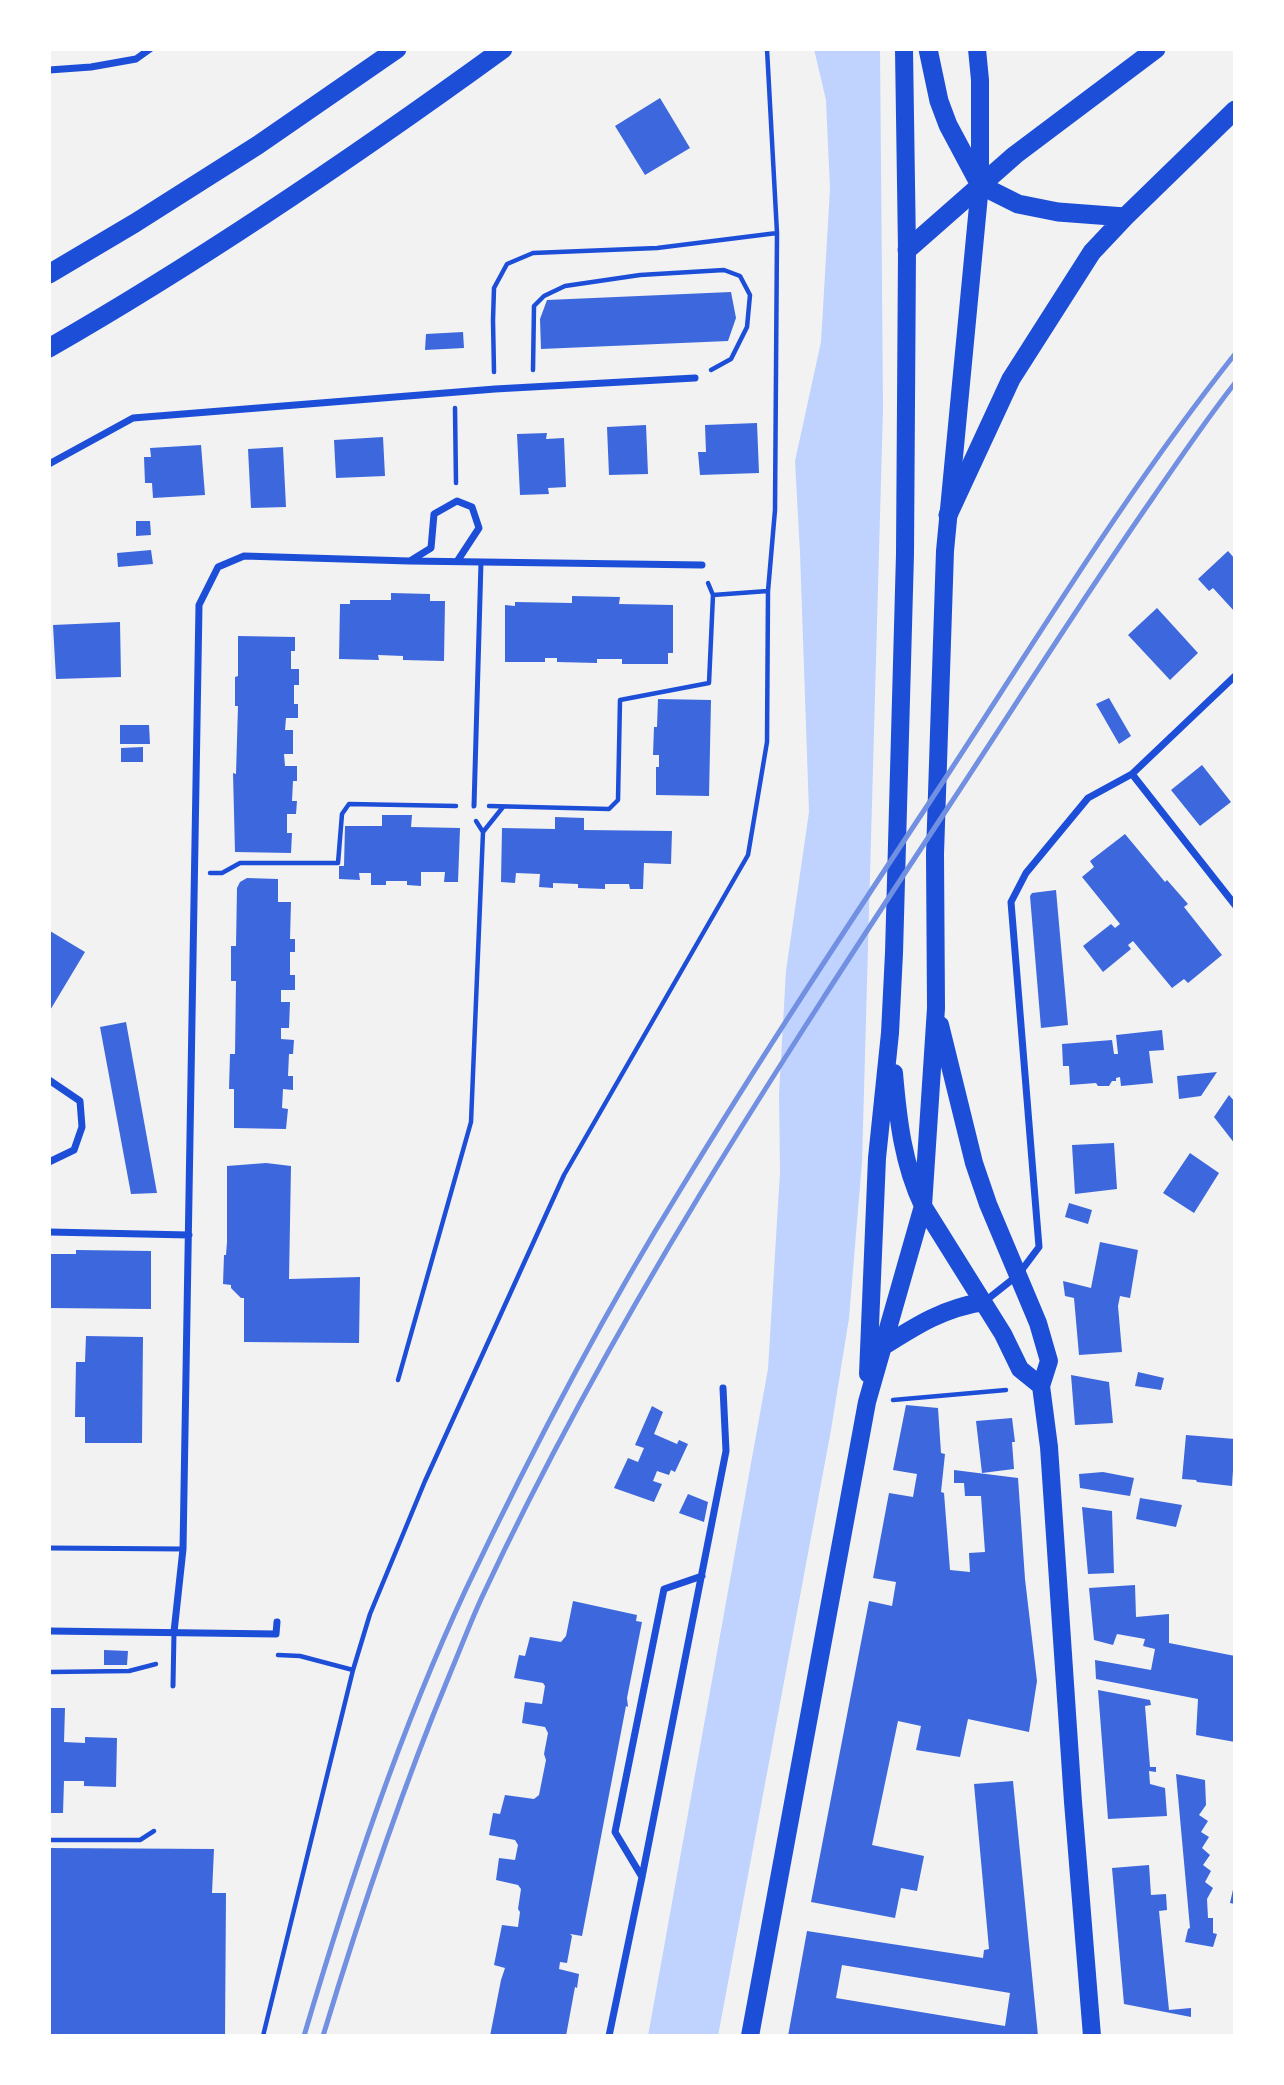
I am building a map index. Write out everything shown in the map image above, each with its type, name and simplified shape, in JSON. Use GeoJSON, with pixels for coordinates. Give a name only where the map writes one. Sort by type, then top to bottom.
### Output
{"type":"FeatureCollection","features":[{"type":"Feature","properties":{"kind":"highway"},"geometry":{"type":"LineString","coordinates":[[49,274],[258,145],[397,49]]}},
{"type":"Feature","properties":{"kind":"highway"},"geometry":{"type":"LineString","coordinates":[[49,348],[190,262],[418,110],[503,49]]}},
{"type":"Feature","properties":{"kind":"highway"},"geometry":{"type":"LineString","coordinates":[[928,49],[939,102],[948,125],[980,185],[1018,204],[1058,212],[1125,217]]}},
{"type":"Feature","properties":{"kind":"highway"},"geometry":{"type":"LineString","coordinates":[[907,250],[1015,155],[1156,49]]}},
{"type":"Feature","properties":{"kind":"highway"},"geometry":{"type":"LineString","coordinates":[[948,515],[1012,379],[1092,252],[1235,110]]}},
{"type":"Feature","properties":{"kind":"main road"},"geometry":{"type":"LineString","coordinates":[[867,1402],[877,1158],[890,1033],[894,953],[905,554],[907,250],[904,49]]}},
{"type":"Feature","properties":{"kind":"main road"},"geometry":{"type":"LineString","coordinates":[[750,2036],[867,1402],[923,1206],[936,1008],[935,853],[945,551],[980,185],[980,80],[977,49]]}},
{"type":"Feature","properties":{"kind":"main road"},"geometry":{"type":"LineString","coordinates":[[936,1008],[974,1163],[988,1204],[1038,1323],[1049,1361],[1041,1386],[1049,1447],[1092,2036]]}},
{"type":"Feature","properties":{"kind":"main road"},"geometry":{"type":"LineString","coordinates":[[890,1033],[899,1131],[913,1185],[1020,1369],[1041,1386]]}},
{"type":"Feature","properties":{"kind":"main road"},"geometry":{"type":"LineString","coordinates":[[884,1346],[923,1321],[983,1302]]}},
{"type":"Feature","properties":{"kind":"street"},"geometry":{"type":"LineString","coordinates":[[49,70],[91,67],[136,59],[150,49]]}},
{"type":"Feature","properties":{"kind":"street"},"geometry":{"type":"LineString","coordinates":[[49,464],[133,418],[495,389],[695,379]]}},
{"type":"Feature","properties":{"kind":"street"},"geometry":{"type":"LineString","coordinates":[[410,561],[431,548],[434,514],[457,502],[472,507],[480,528],[458,560]]}},
{"type":"Feature","properties":{"kind":"street"},"geometry":{"type":"LineString","coordinates":[[174,1632],[183,1549],[200,606],[218,567],[244,556],[702,565]]}},
{"type":"Feature","properties":{"kind":"street"},"geometry":{"type":"LineString","coordinates":[[983,1302],[1018,1275],[1039,1247],[1011,902],[1026,873],[1088,797],[1132,774],[1235,676]]}},
{"type":"Feature","properties":{"kind":"street"},"geometry":{"type":"LineString","coordinates":[[1132,774],[1235,905]]}},
{"type":"Feature","properties":{"kind":"street"},"geometry":{"type":"LineString","coordinates":[[49,1080],[80,1101],[82,1128],[74,1150],[49,1162]]}},
{"type":"Feature","properties":{"kind":"street"},"geometry":{"type":"LineString","coordinates":[[49,1232],[189,1235]]}},
{"type":"Feature","properties":{"kind":"street"},"geometry":{"type":"LineString","coordinates":[[609,2036],[726,1451],[723,1388]]}},
{"type":"Feature","properties":{"kind":"street"},"geometry":{"type":"LineString","coordinates":[[642,1877],[615,1832],[664,1589],[702,1576]]}},
{"type":"Feature","properties":{"kind":"street"},"geometry":{"type":"LineString","coordinates":[[49,1631],[276,1634],[277,1622]]}},
{"type":"Feature","properties":{"kind":"lane"},"geometry":{"type":"LineString","coordinates":[[474,806],[481,562]]}},
{"type":"Feature","properties":{"kind":"lane"},"geometry":{"type":"LineString","coordinates":[[49,1548],[183,1549]]}},
{"type":"Feature","properties":{"kind":"lane"},"geometry":{"type":"LineString","coordinates":[[173,1686],[174,1632]]}},
{"type":"Feature","properties":{"kind":"path"},"geometry":{"type":"LineString","coordinates":[[263,2036],[353,1670],[370,1614],[425,1481],[564,1175],[748,855],[767,742],[768,591],[775,510],[777,233],[767,49]]}},
{"type":"Feature","properties":{"kind":"path"},"geometry":{"type":"LineString","coordinates":[[495,389],[494,288],[506,264],[533,253],[657,248],[777,233]]}},
{"type":"Feature","properties":{"kind":"path"},"geometry":{"type":"LineString","coordinates":[[534,387],[534,306],[544,296],[565,286],[640,275],[724,270],[740,276],[750,295],[747,327],[731,359],[695,379]]}},
{"type":"Feature","properties":{"kind":"path"},"geometry":{"type":"LineString","coordinates":[[455,393],[457,502]]}},
{"type":"Feature","properties":{"kind":"path"},"geometry":{"type":"LineString","coordinates":[[195,874],[222,873],[240,863],[338,863],[341,814],[349,804],[609,809],[618,800],[620,700],[709,683],[713,595],[702,565]]}},
{"type":"Feature","properties":{"kind":"path"},"geometry":{"type":"LineString","coordinates":[[713,595],[768,591]]}},
{"type":"Feature","properties":{"kind":"path"},"geometry":{"type":"LineString","coordinates":[[465,806],[483,832]]}},
{"type":"Feature","properties":{"kind":"path"},"geometry":{"type":"LineString","coordinates":[[398,1380],[471,1122],[483,832],[503,806]]}},
{"type":"Feature","properties":{"kind":"path"},"geometry":{"type":"LineString","coordinates":[[867,1402],[1041,1386]]}},
{"type":"Feature","properties":{"kind":"path"},"geometry":{"type":"LineString","coordinates":[[275,1655],[300,1656],[353,1670]]}},
{"type":"Feature","properties":{"kind":"path"},"geometry":{"type":"LineString","coordinates":[[49,1672],[129,1671],[173,1658]]}},
{"type":"Feature","properties":{"kind":"path"},"geometry":{"type":"LineString","coordinates":[[49,1840],[140,1840],[155,1831]]}},
{"type":"Feature","properties":{"kind":"water"},"geometry":{"type":"Polygon","coordinates":[[[814,49],[880,49],[883,408],[862,1162],[849,1318],[831,1430],[718,2036],[648,2036],[768,1369],[780,1172],[779,1094],[786,971],[809,812],[795,461],[821,342],[830,189],[826,100],[814,49]]]}},
{"type":"Feature","properties":{"kind":"building"},"geometry":{"type":"Polygon","coordinates":[[[660,98],[690,148],[645,175],[615,126],[660,98]]]}},
{"type":"Feature","properties":{"kind":"building"},"geometry":{"type":"Polygon","coordinates":[[[731,292],[736,318],[728,341],[541,349],[540,319],[547,300],[731,292]]]}},
{"type":"Feature","properties":{"kind":"building"},"geometry":{"type":"Polygon","coordinates":[[[463,332],[464,348],[425,350],[426,334],[463,332]]]}},
{"type":"Feature","properties":{"kind":"building"},"geometry":{"type":"Polygon","coordinates":[[[757,423],[759,473],[700,475],[698,452],[706,452],[705,425],[757,423]]]}},
{"type":"Feature","properties":{"kind":"building"},"geometry":{"type":"Polygon","coordinates":[[[646,425],[648,474],[609,475],[607,427],[646,425]]]}},
{"type":"Feature","properties":{"kind":"building"},"geometry":{"type":"Polygon","coordinates":[[[547,433],[546,439],[564,438],[566,487],[548,488],[549,494],[520,495],[517,434],[547,433]]]}},
{"type":"Feature","properties":{"kind":"building"},"geometry":{"type":"Polygon","coordinates":[[[383,437],[385,476],[336,478],[334,440],[383,437]]]}},
{"type":"Feature","properties":{"kind":"building"},"geometry":{"type":"Polygon","coordinates":[[[201,445],[205,495],[153,498],[152,483],[145,483],[144,457],[151,457],[150,448],[201,445]]]}},
{"type":"Feature","properties":{"kind":"building"},"geometry":{"type":"Polygon","coordinates":[[[283,447],[286,507],[251,508],[248,449],[283,447]]]}},
{"type":"Feature","properties":{"kind":"building"},"geometry":{"type":"Polygon","coordinates":[[[136,521],[150,521],[151,535],[136,536],[136,521]]]}},
{"type":"Feature","properties":{"kind":"building"},"geometry":{"type":"Polygon","coordinates":[[[151,550],[153,564],[118,567],[117,553],[151,550]]]}},
{"type":"Feature","properties":{"kind":"building"},"geometry":{"type":"Polygon","coordinates":[[[1228,551],[1235,559],[1235,612],[1213,588],[1209,591],[1198,579],[1228,551]]]}},
{"type":"Feature","properties":{"kind":"building"},"geometry":{"type":"Polygon","coordinates":[[[391,593],[430,594],[430,601],[445,601],[444,661],[403,660],[403,656],[378,655],[379,660],[339,659],[340,604],[350,604],[350,600],[391,600],[391,593]]]}},
{"type":"Feature","properties":{"kind":"building"},"geometry":{"type":"Polygon","coordinates":[[[572,596],[620,597],[619,604],[673,605],[673,653],[668,653],[668,664],[622,664],[622,659],[597,659],[597,663],[557,662],[557,658],[545,658],[545,662],[505,662],[505,605],[515,606],[515,602],[572,603],[572,596]]]}},
{"type":"Feature","properties":{"kind":"building"},"geometry":{"type":"Polygon","coordinates":[[[1157,608],[1198,653],[1170,680],[1128,635],[1157,608]]]}},
{"type":"Feature","properties":{"kind":"building"},"geometry":{"type":"Polygon","coordinates":[[[120,622],[121,677],[56,679],[53,625],[120,622]]]}},
{"type":"Feature","properties":{"kind":"building"},"geometry":{"type":"Polygon","coordinates":[[[238,636],[295,637],[295,651],[291,651],[291,669],[299,669],[299,685],[294,685],[294,704],[298,704],[298,718],[286,718],[285,730],[293,730],[293,754],[284,754],[285,766],[297,766],[297,781],[293,781],[292,801],[297,801],[296,814],[287,814],[287,833],[292,833],[291,853],[235,852],[233,773],[236,774],[238,706],[235,706],[235,677],[238,676],[238,636]]]}},
{"type":"Feature","properties":{"kind":"building"},"geometry":{"type":"Polygon","coordinates":[[[1109,698],[1131,736],[1119,744],[1096,704],[1109,698]]]}},
{"type":"Feature","properties":{"kind":"building"},"geometry":{"type":"Polygon","coordinates":[[[658,699],[711,700],[709,796],[656,795],[659,755],[653,755],[658,699]]]}},
{"type":"Feature","properties":{"kind":"building"},"geometry":{"type":"Polygon","coordinates":[[[120,725],[149,725],[150,744],[120,744],[120,725]]]}},
{"type":"Feature","properties":{"kind":"building"},"geometry":{"type":"Polygon","coordinates":[[[143,747],[143,762],[121,762],[121,748],[143,747]]]}},
{"type":"Feature","properties":{"kind":"building"},"geometry":{"type":"Polygon","coordinates":[[[1202,765],[1231,802],[1200,826],[1171,790],[1202,765]]]}},
{"type":"Feature","properties":{"kind":"building"},"geometry":{"type":"Polygon","coordinates":[[[382,815],[412,815],[411,827],[460,828],[458,882],[444,882],[445,872],[421,872],[421,886],[407,885],[407,881],[386,881],[386,885],[371,885],[371,873],[359,873],[360,880],[339,879],[339,866],[344,866],[345,826],[382,826],[382,815]]]}},
{"type":"Feature","properties":{"kind":"building"},"geometry":{"type":"Polygon","coordinates":[[[555,817],[584,818],[584,830],[672,831],[671,864],[644,863],[643,889],[630,889],[629,884],[605,884],[605,889],[578,888],[578,884],[553,883],[553,888],[539,887],[540,874],[516,873],[515,883],[501,882],[502,828],[555,829],[555,817]]]}},
{"type":"Feature","properties":{"kind":"building"},"geometry":{"type":"Polygon","coordinates":[[[1125,834],[1165,882],[1167,880],[1188,904],[1184,907],[1222,955],[1188,983],[1184,979],[1172,988],[1133,941],[1128,945],[1131,949],[1103,972],[1083,946],[1111,924],[1115,928],[1120,924],[1082,877],[1094,867],[1090,861],[1125,834]]]}},
{"type":"Feature","properties":{"kind":"building"},"geometry":{"type":"Polygon","coordinates":[[[247,878],[278,879],[278,902],[291,902],[290,939],[295,939],[295,952],[290,952],[290,975],[295,975],[295,990],[281,990],[281,1002],[290,1002],[289,1028],[281,1028],[281,1039],[294,1040],[293,1054],[289,1054],[288,1076],[293,1076],[293,1090],[283,1089],[282,1108],[288,1109],[286,1129],[234,1128],[234,1089],[229,1089],[230,1054],[235,1054],[236,981],[231,981],[231,946],[236,946],[237,888],[240,882],[247,878]]]}},
{"type":"Feature","properties":{"kind":"building"},"geometry":{"type":"Polygon","coordinates":[[[1056,890],[1068,1025],[1041,1028],[1030,896],[1032,893],[1056,890]]]}},
{"type":"Feature","properties":{"kind":"building"},"geometry":{"type":"Polygon","coordinates":[[[50,931],[85,952],[49,1012],[49,933],[50,931]]]}},
{"type":"Feature","properties":{"kind":"building"},"geometry":{"type":"Polygon","coordinates":[[[126,1022],[157,1193],[131,1194],[100,1027],[126,1022]]]}},
{"type":"Feature","properties":{"kind":"building"},"geometry":{"type":"Polygon","coordinates":[[[1162,1030],[1164,1050],[1149,1051],[1153,1083],[1121,1086],[1120,1077],[1109,1086],[1098,1086],[1096,1083],[1070,1085],[1069,1066],[1063,1066],[1062,1044],[1112,1040],[1114,1054],[1118,1054],[1116,1035],[1162,1030]]]}},
{"type":"Feature","properties":{"kind":"building"},"geometry":{"type":"Polygon","coordinates":[[[1217,1072],[1201,1096],[1179,1099],[1177,1076],[1217,1072]]]}},
{"type":"Feature","properties":{"kind":"building"},"geometry":{"type":"Polygon","coordinates":[[[1229,1095],[1235,1102],[1235,1144],[1214,1117],[1229,1095]]]}},
{"type":"Feature","properties":{"kind":"building"},"geometry":{"type":"Polygon","coordinates":[[[1114,1143],[1117,1189],[1075,1194],[1072,1145],[1114,1143]]]}},
{"type":"Feature","properties":{"kind":"building"},"geometry":{"type":"Polygon","coordinates":[[[1190,1153],[1219,1173],[1194,1213],[1163,1193],[1190,1153]]]}},
{"type":"Feature","properties":{"kind":"building"},"geometry":{"type":"Polygon","coordinates":[[[266,1163],[291,1166],[289,1279],[360,1277],[359,1343],[244,1342],[244,1298],[231,1288],[231,1285],[223,1284],[227,1242],[227,1166],[266,1163]]]}},
{"type":"Feature","properties":{"kind":"building"},"geometry":{"type":"Polygon","coordinates":[[[1069,1203],[1092,1210],[1088,1224],[1065,1217],[1069,1203]]]}},
{"type":"Feature","properties":{"kind":"building"},"geometry":{"type":"Polygon","coordinates":[[[1100,1242],[1138,1250],[1130,1298],[1120,1296],[1118,1306],[1122,1352],[1079,1355],[1074,1298],[1065,1296],[1063,1281],[1091,1288],[1100,1242]]]}},
{"type":"Feature","properties":{"kind":"building"},"geometry":{"type":"Polygon","coordinates":[[[76,1250],[151,1251],[151,1309],[49,1308],[49,1254],[76,1254],[76,1250]]]}},
{"type":"Feature","properties":{"kind":"building"},"geometry":{"type":"Polygon","coordinates":[[[86,1336],[143,1337],[142,1443],[85,1443],[85,1417],[75,1417],[76,1362],[85,1362],[86,1336]]]}},
{"type":"Feature","properties":{"kind":"building"},"geometry":{"type":"Polygon","coordinates":[[[1138,1372],[1164,1378],[1161,1390],[1135,1386],[1138,1372]]]}},
{"type":"Feature","properties":{"kind":"building"},"geometry":{"type":"Polygon","coordinates":[[[1071,1375],[1109,1382],[1113,1423],[1075,1425],[1071,1375]]]}},
{"type":"Feature","properties":{"kind":"building"},"geometry":{"type":"Polygon","coordinates":[[[906,1405],[938,1408],[941,1453],[945,1454],[941,1492],[944,1493],[950,1570],[970,1572],[969,1553],[985,1552],[981,1496],[965,1496],[964,1483],[954,1483],[954,1470],[1018,1478],[1025,1579],[1037,1681],[1029,1732],[968,1719],[960,1757],[916,1750],[921,1726],[898,1721],[872,1845],[924,1856],[917,1891],[901,1888],[895,1918],[811,1902],[869,1601],[892,1606],[896,1582],[873,1578],[889,1493],[913,1497],[917,1474],[893,1470],[906,1405]]]}},
{"type":"Feature","properties":{"kind":"building"},"geometry":{"type":"Polygon","coordinates":[[[652,1406],[663,1412],[654,1434],[677,1444],[679,1440],[688,1444],[675,1472],[671,1470],[669,1475],[657,1471],[653,1481],[662,1484],[654,1502],[614,1488],[628,1458],[638,1462],[644,1448],[635,1445],[652,1406]]]}},
{"type":"Feature","properties":{"kind":"building"},"geometry":{"type":"Polygon","coordinates":[[[1012,1418],[1014,1469],[982,1473],[976,1421],[1012,1418]]]}},
{"type":"Feature","properties":{"kind":"building"},"geometry":{"type":"Polygon","coordinates":[[[1186,1435],[1235,1439],[1232,1486],[1182,1479],[1186,1435]]]}},
{"type":"Feature","properties":{"kind":"building"},"geometry":{"type":"Polygon","coordinates":[[[1103,1472],[1134,1478],[1130,1496],[1080,1488],[1079,1474],[1103,1472]]]}},
{"type":"Feature","properties":{"kind":"building"},"geometry":{"type":"Polygon","coordinates":[[[688,1494],[708,1502],[704,1522],[679,1513],[688,1494]]]}},
{"type":"Feature","properties":{"kind":"building"},"geometry":{"type":"Polygon","coordinates":[[[1140,1498],[1182,1505],[1176,1527],[1136,1519],[1140,1498]]]}},
{"type":"Feature","properties":{"kind":"building"},"geometry":{"type":"Polygon","coordinates":[[[1082,1507],[1112,1511],[1114,1573],[1088,1574],[1082,1507]]]}},
{"type":"Feature","properties":{"kind":"building"},"geometry":{"type":"Polygon","coordinates":[[[1135,1585],[1136,1617],[1169,1614],[1169,1643],[1235,1656],[1235,1742],[1196,1735],[1198,1699],[1096,1679],[1095,1660],[1151,1670],[1155,1649],[1143,1646],[1145,1639],[1117,1634],[1113,1645],[1094,1640],[1089,1588],[1135,1585]]]}},
{"type":"Feature","properties":{"kind":"building"},"geometry":{"type":"Polygon","coordinates":[[[573,1601],[637,1615],[636,1621],[642,1622],[627,1698],[628,1707],[626,1706],[582,1936],[570,1934],[572,1936],[567,1963],[560,1962],[559,1969],[579,1974],[577,1988],[575,1987],[566,2036],[490,2036],[505,1968],[494,1965],[502,1925],[518,1927],[521,1889],[518,1885],[496,1880],[499,1858],[515,1860],[518,1845],[515,1840],[489,1835],[493,1813],[500,1814],[505,1795],[534,1799],[539,1795],[548,1733],[545,1727],[522,1723],[525,1702],[542,1704],[545,1686],[543,1683],[514,1678],[519,1655],[525,1656],[530,1637],[561,1642],[566,1636],[573,1601]]]}},
{"type":"Feature","properties":{"kind":"building"},"geometry":{"type":"Polygon","coordinates":[[[104,1650],[128,1651],[127,1665],[104,1665],[104,1650]]]}},
{"type":"Feature","properties":{"kind":"building"},"geometry":{"type":"Polygon","coordinates":[[[1098,1690],[1150,1700],[1151,1705],[1145,1706],[1150,1767],[1156,1767],[1156,1772],[1149,1771],[1150,1784],[1165,1788],[1167,1816],[1108,1819],[1098,1690]]]}},
{"type":"Feature","properties":{"kind":"building"},"geometry":{"type":"Polygon","coordinates":[[[49,1708],[65,1708],[64,1742],[85,1743],[85,1737],[117,1738],[116,1787],[84,1786],[84,1781],[64,1781],[63,1813],[49,1813],[49,1708]]]}},
{"type":"Feature","properties":{"kind":"building"},"geometry":{"type":"Polygon","coordinates":[[[1176,1774],[1205,1780],[1206,1805],[1199,1815],[1208,1821],[1201,1832],[1209,1837],[1202,1848],[1210,1855],[1203,1865],[1211,1871],[1205,1882],[1213,1888],[1207,1899],[1208,1918],[1213,1918],[1213,1933],[1217,1934],[1213,1947],[1185,1942],[1190,1928],[1176,1774]]]}},
{"type":"Feature","properties":{"kind":"building"},"geometry":{"type":"Polygon","coordinates":[[[1013,1781],[1038,2036],[788,2036],[807,1931],[983,1958],[984,1950],[989,1949],[974,1784],[1013,1781]],[[842,1965],[836,1998],[1005,2026],[1010,1993],[842,1965]]]}},
{"type":"Feature","properties":{"kind":"building"},"geometry":{"type":"Polygon","coordinates":[[[49,1848],[214,1849],[212,1893],[226,1893],[225,2036],[49,2036],[49,1848]]]}},
{"type":"Feature","properties":{"kind":"building"},"geometry":{"type":"Polygon","coordinates":[[[1149,1865],[1151,1895],[1166,1894],[1167,1910],[1159,1911],[1169,2010],[1191,2008],[1191,2017],[1124,2004],[1112,1868],[1149,1865]]]}},
{"type":"Feature","properties":{"kind":"building"},"geometry":{"type":"Polygon","coordinates":[[[1235,1885],[1235,1904],[1230,1903],[1235,1885]]]}},
{"type":"Feature","properties":{"kind":"railway"},"geometry":{"type":"LineString","coordinates":[[304,2036],[357,1866],[419,1698],[466,1589],[596,1335],[712,1138],[835,946],[1077,575],[1154,463],[1235,354]]}},
{"type":"Feature","properties":{"kind":"railway"},"geometry":{"type":"LineString","coordinates":[[323,2036],[382,1854],[449,1676],[482,1597],[585,1393],[760,1097],[1100,576],[1235,383]]}}]}
